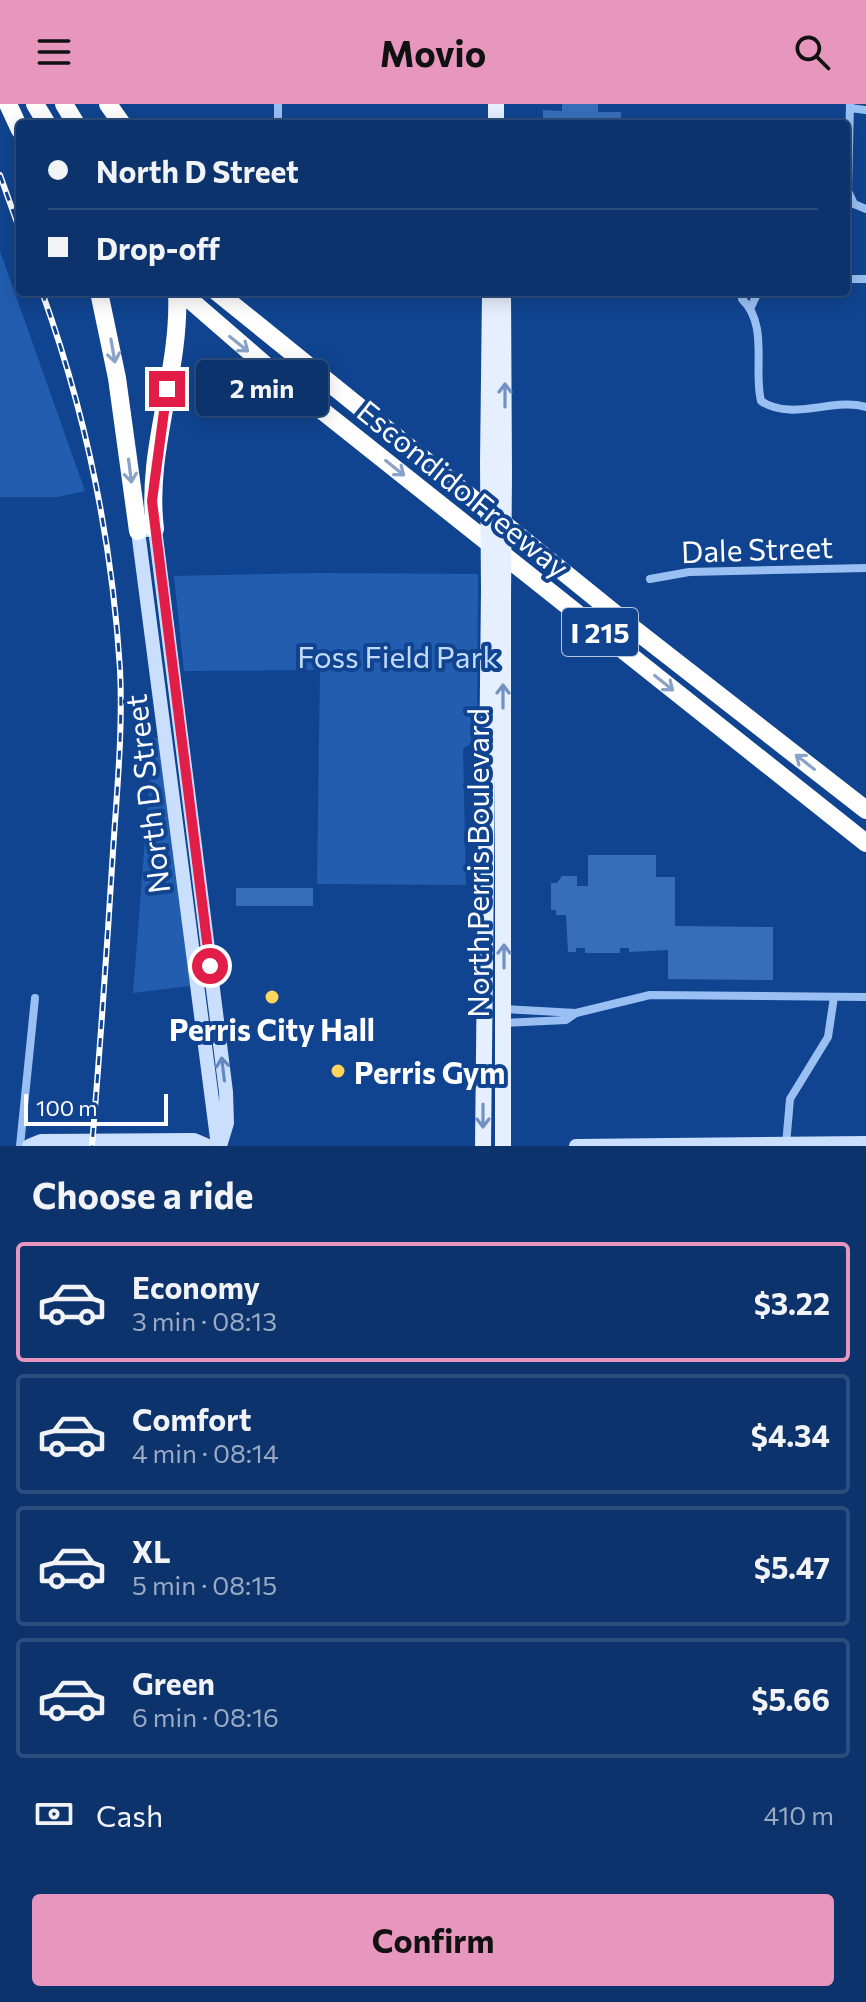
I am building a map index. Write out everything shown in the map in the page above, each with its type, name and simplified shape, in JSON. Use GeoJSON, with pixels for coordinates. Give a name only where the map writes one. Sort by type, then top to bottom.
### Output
{"type":"FeatureCollection","features":[{"type":"Feature","properties":{"kind":"highway"},"geometry":{"type":"LineString","coordinates":[[100,296],[147,530]]}},
{"type":"Feature","properties":{"kind":"highway"},"geometry":{"type":"LineString","coordinates":[[147,530],[174,350],[179,296]]}},
{"type":"Feature","properties":{"kind":"highway","name":"Escondido Freeway"},"geometry":{"type":"LineString","coordinates":[[184,296],[271,370],[866,843]]}},
{"type":"Feature","properties":{"kind":"highway","name":"Escondido Freeway"},"geometry":{"type":"LineString","coordinates":[[222,296],[634,629],[866,810]]}},
{"type":"Feature","properties":{"kind":"main road","name":"North Perris Boulevard"},"geometry":{"type":"LineString","coordinates":[[490,296],[488,463],[496,595],[505,1016],[503,1146]]}},
{"type":"Feature","properties":{"kind":"main road","name":"North Perris Boulevard"},"geometry":{"type":"LineString","coordinates":[[483,1146],[496,595],[504,473],[503,296]]}},
{"type":"Feature","properties":{"kind":"main road","name":"North D Street"},"geometry":{"type":"LineString","coordinates":[[147,530],[190,934],[219,1146]]}},
{"type":"Feature","properties":{"kind":"main road","name":"North D Street"},"geometry":{"type":"LineString","coordinates":[[167,699],[206,933],[226,1092],[227,1123],[219,1146]]}},
{"type":"Feature","properties":{"kind":"main road"},"geometry":{"type":"LineString","coordinates":[[190,934],[206,933]]}},
{"type":"Feature","properties":{"kind":"main road"},"geometry":{"type":"LineString","coordinates":[[29,1146],[41,1141],[194,1140],[208,1146]]}},
{"type":"Feature","properties":{"kind":"main road"},"geometry":{"type":"LineString","coordinates":[[576,1146],[866,1143]]}},
{"type":"Feature","properties":{"kind":"street"},"geometry":{"type":"LineString","coordinates":[[850,106],[866,110]]}},
{"type":"Feature","properties":{"kind":"street"},"geometry":{"type":"LineString","coordinates":[[850,195],[854,204],[866,209]]}},
{"type":"Feature","properties":{"kind":"street"},"geometry":{"type":"LineString","coordinates":[[742,296],[751,307],[760,344],[761,401],[784,410],[847,403],[866,407]]}},
{"type":"Feature","properties":{"kind":"street"},"geometry":{"type":"LineString","coordinates":[[751,307],[756,296]]}},
{"type":"Feature","properties":{"kind":"street","name":"Dale Street"},"geometry":{"type":"LineString","coordinates":[[650,579],[689,572],[866,568]]}},
{"type":"Feature","properties":{"kind":"street"},"geometry":{"type":"LineString","coordinates":[[505,1016],[576,1013],[650,995],[866,997]]}},
{"type":"Feature","properties":{"kind":"street"},"geometry":{"type":"LineString","coordinates":[[786,1145],[790,1099],[828,1037],[834,997]]}},
{"type":"Feature","properties":{"kind":"street"},"geometry":{"type":"LineString","coordinates":[[20,1146],[35,998]]}},
{"type":"Feature","properties":{"kind":"street"},"geometry":{"type":"LineString","coordinates":[[505,1016],[566,1020],[576,1013]]}},
{"type":"Feature","properties":{"kind":"green space"},"geometry":{"type":"Polygon","coordinates":[[[0,251],[85,491],[58,497],[0,497],[0,251]]]}},
{"type":"Feature","properties":{"kind":"green space","name":"Foss Field Park"},"geometry":{"type":"Polygon","coordinates":[[[478,574],[477,739],[463,749],[466,885],[317,884],[320,670],[184,671],[174,576],[478,574]]]}},
{"type":"Feature","properties":{"kind":"green space"},"geometry":{"type":"Polygon","coordinates":[[[153,738],[160,738],[190,986],[133,993],[153,738]]]}},
{"type":"Feature","properties":{"kind":"building"},"geometry":{"type":"Polygon","coordinates":[[[562,104],[598,104],[598,112],[621,112],[621,120],[543,120],[543,110],[562,111],[562,104]]]}},
{"type":"Feature","properties":{"kind":"building"},"geometry":{"type":"Polygon","coordinates":[[[588,855],[656,855],[656,877],[675,877],[675,926],[773,927],[773,980],[668,979],[668,950],[629,952],[629,948],[620,948],[620,953],[585,953],[585,948],[576,948],[576,952],[568,952],[566,915],[556,915],[556,910],[551,910],[551,883],[557,883],[562,876],[577,876],[577,886],[588,886],[588,855]]]}},
{"type":"Feature","properties":{"kind":"building"},"geometry":{"type":"Polygon","coordinates":[[[236,888],[313,888],[313,906],[236,906],[236,888]]]}},
{"type":"Feature","properties":{"kind":"railway"},"geometry":{"type":"LineString","coordinates":[[0,175],[16,220]]}},
{"type":"Feature","properties":{"kind":"railway"},"geometry":{"type":"LineString","coordinates":[[43,296],[72,384],[94,478],[111,573],[120,669],[119,760],[92,1146]]}},
{"type":"Feature","properties":{"kind":"place","name":"Perris City Hall"},"geometry":{"type":"Point","coordinates":[272,997]}},
{"type":"Feature","properties":{"kind":"place","name":"Perris Gym"},"geometry":{"type":"Point","coordinates":[338,1071]}},
{"type":"Feature","properties":{"kind":"route"},"geometry":{"type":"LineString","coordinates":[[167,389],[152,501],[174,697],[210,966]]}}]}
